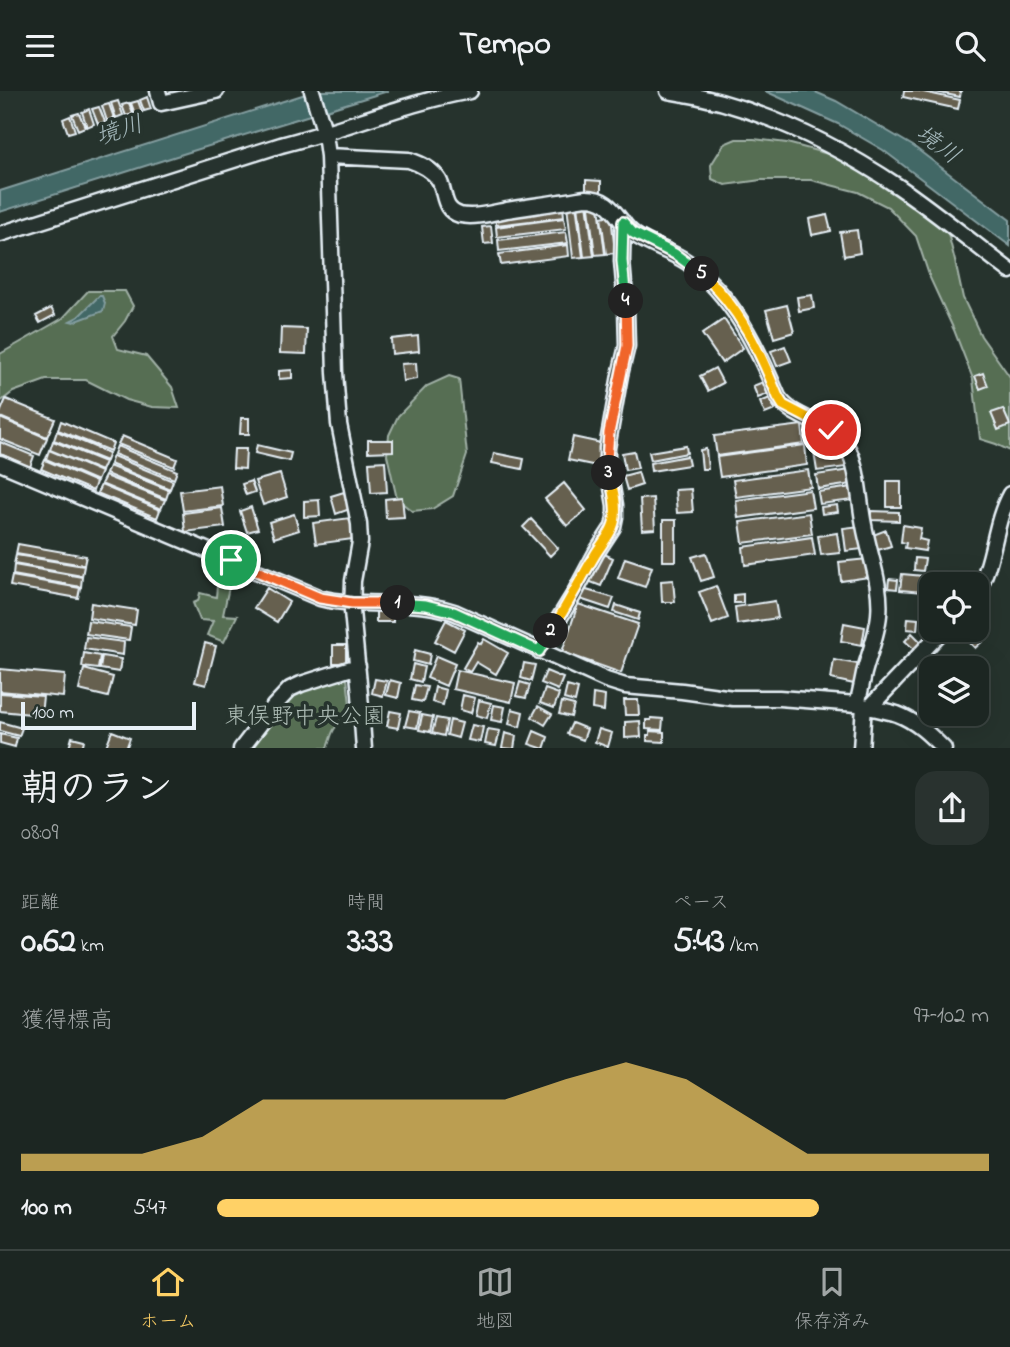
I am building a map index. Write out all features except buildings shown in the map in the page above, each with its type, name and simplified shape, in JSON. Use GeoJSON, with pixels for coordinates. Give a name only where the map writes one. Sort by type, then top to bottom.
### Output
{"type":"FeatureCollection","features":[{"type":"Feature","properties":{"kind":"street"},"geometry":{"type":"LineString","coordinates":[[158,91],[161,103],[216,91]]}},
{"type":"Feature","properties":{"kind":"street"},"geometry":{"type":"LineString","coordinates":[[312,91],[325,131],[328,156],[339,424],[359,524],[360,542],[352,603],[363,748]]}},
{"type":"Feature","properties":{"kind":"street"},"geometry":{"type":"LineString","coordinates":[[0,234],[419,102],[470,91]]}},
{"type":"Feature","properties":{"kind":"street"},"geometry":{"type":"LineString","coordinates":[[668,91],[720,101],[806,134],[900,187],[1010,271]]}},
{"type":"Feature","properties":{"kind":"street"},"geometry":{"type":"LineString","coordinates":[[328,156],[409,160],[419,163],[428,168],[440,182],[446,205],[457,214],[476,216],[576,199],[596,199],[612,207],[633,233],[686,261],[710,281],[741,321],[783,405],[826,426],[838,436],[847,447],[853,465],[879,605],[864,706],[862,748]]}},
{"type":"Feature","properties":{"kind":"street"},"geometry":{"type":"LineString","coordinates":[[539,651],[613,527],[615,517],[607,448],[627,346],[622,261],[623,222]]}},
{"type":"Feature","properties":{"kind":"street"},"geometry":{"type":"LineString","coordinates":[[0,463],[320,598],[352,603],[389,602],[442,608],[625,686],[733,698],[779,698],[864,706],[896,714],[911,721],[944,748]]}},
{"type":"Feature","properties":{"kind":"street"},"geometry":{"type":"LineString","coordinates":[[986,572],[1002,509],[1010,494]]}},
{"type":"Feature","properties":{"kind":"street"},"geometry":{"type":"LineString","coordinates":[[864,706],[931,642]]}},
{"type":"Feature","properties":{"kind":"street"},"geometry":{"type":"LineString","coordinates":[[241,748],[290,689],[358,666]]}},
{"type":"Feature","properties":{"kind":"green space"},"geometry":{"type":"Polygon","coordinates":[[[736,139],[787,143],[858,162],[945,221],[963,298],[981,336],[1010,377],[1010,451],[980,439],[973,379],[930,278],[916,236],[888,207],[858,192],[811,180],[761,180],[725,185],[712,179],[711,165],[724,144],[736,139]]]}},
{"type":"Feature","properties":{"kind":"green space"},"geometry":{"type":"Polygon","coordinates":[[[88,291],[125,291],[133,306],[113,336],[118,349],[146,356],[172,387],[179,408],[152,407],[126,400],[86,380],[46,380],[13,392],[0,402],[0,354],[63,318],[88,291]]]}},
{"type":"Feature","properties":{"kind":"green space"},"geometry":{"type":"Polygon","coordinates":[[[449,376],[459,379],[467,455],[453,496],[432,509],[412,511],[397,499],[387,455],[389,435],[398,416],[427,386],[449,376]]]}},
{"type":"Feature","properties":{"kind":"green space"},"geometry":{"type":"Polygon","coordinates":[[[217,586],[229,587],[223,615],[237,616],[224,642],[207,635],[213,621],[200,620],[193,603],[198,601],[200,593],[216,597],[217,586]]]}},
{"type":"Feature","properties":{"kind":"green space","name":"東俣野中央公園"},"geometry":{"type":"Polygon","coordinates":[[[346,670],[352,721],[337,726],[327,748],[244,748],[284,695],[346,670]]]}},
{"type":"Feature","properties":{"kind":"water"},"geometry":{"type":"Polygon","coordinates":[[[315,91],[388,91],[0,212],[0,191],[315,91]]]}},
{"type":"Feature","properties":{"kind":"water"},"geometry":{"type":"Polygon","coordinates":[[[765,91],[813,91],[836,101],[913,146],[1010,220],[1010,246],[883,150],[838,124],[765,91]]]}},
{"type":"Feature","properties":{"kind":"water"},"geometry":{"type":"Polygon","coordinates":[[[102,296],[105,303],[103,311],[74,322],[70,321],[78,317],[102,296]]]}},
{"type":"Feature","properties":{"kind":"route"},"geometry":{"type":"LineString","coordinates":[[231,560],[320,598],[352,603],[389,602],[442,608],[539,651],[613,527],[615,517],[607,448],[627,346],[622,261],[623,222],[633,233],[675,254],[710,281],[741,321],[783,405],[831,430]]}},
{"type":"Feature","properties":{"kind":"water label","name":"境川"},"geometry":{"type":"Point","coordinates":[120,132]}},
{"type":"Feature","properties":{"kind":"water label","name":"境川"},"geometry":{"type":"Point","coordinates":[937,146]}}]}
